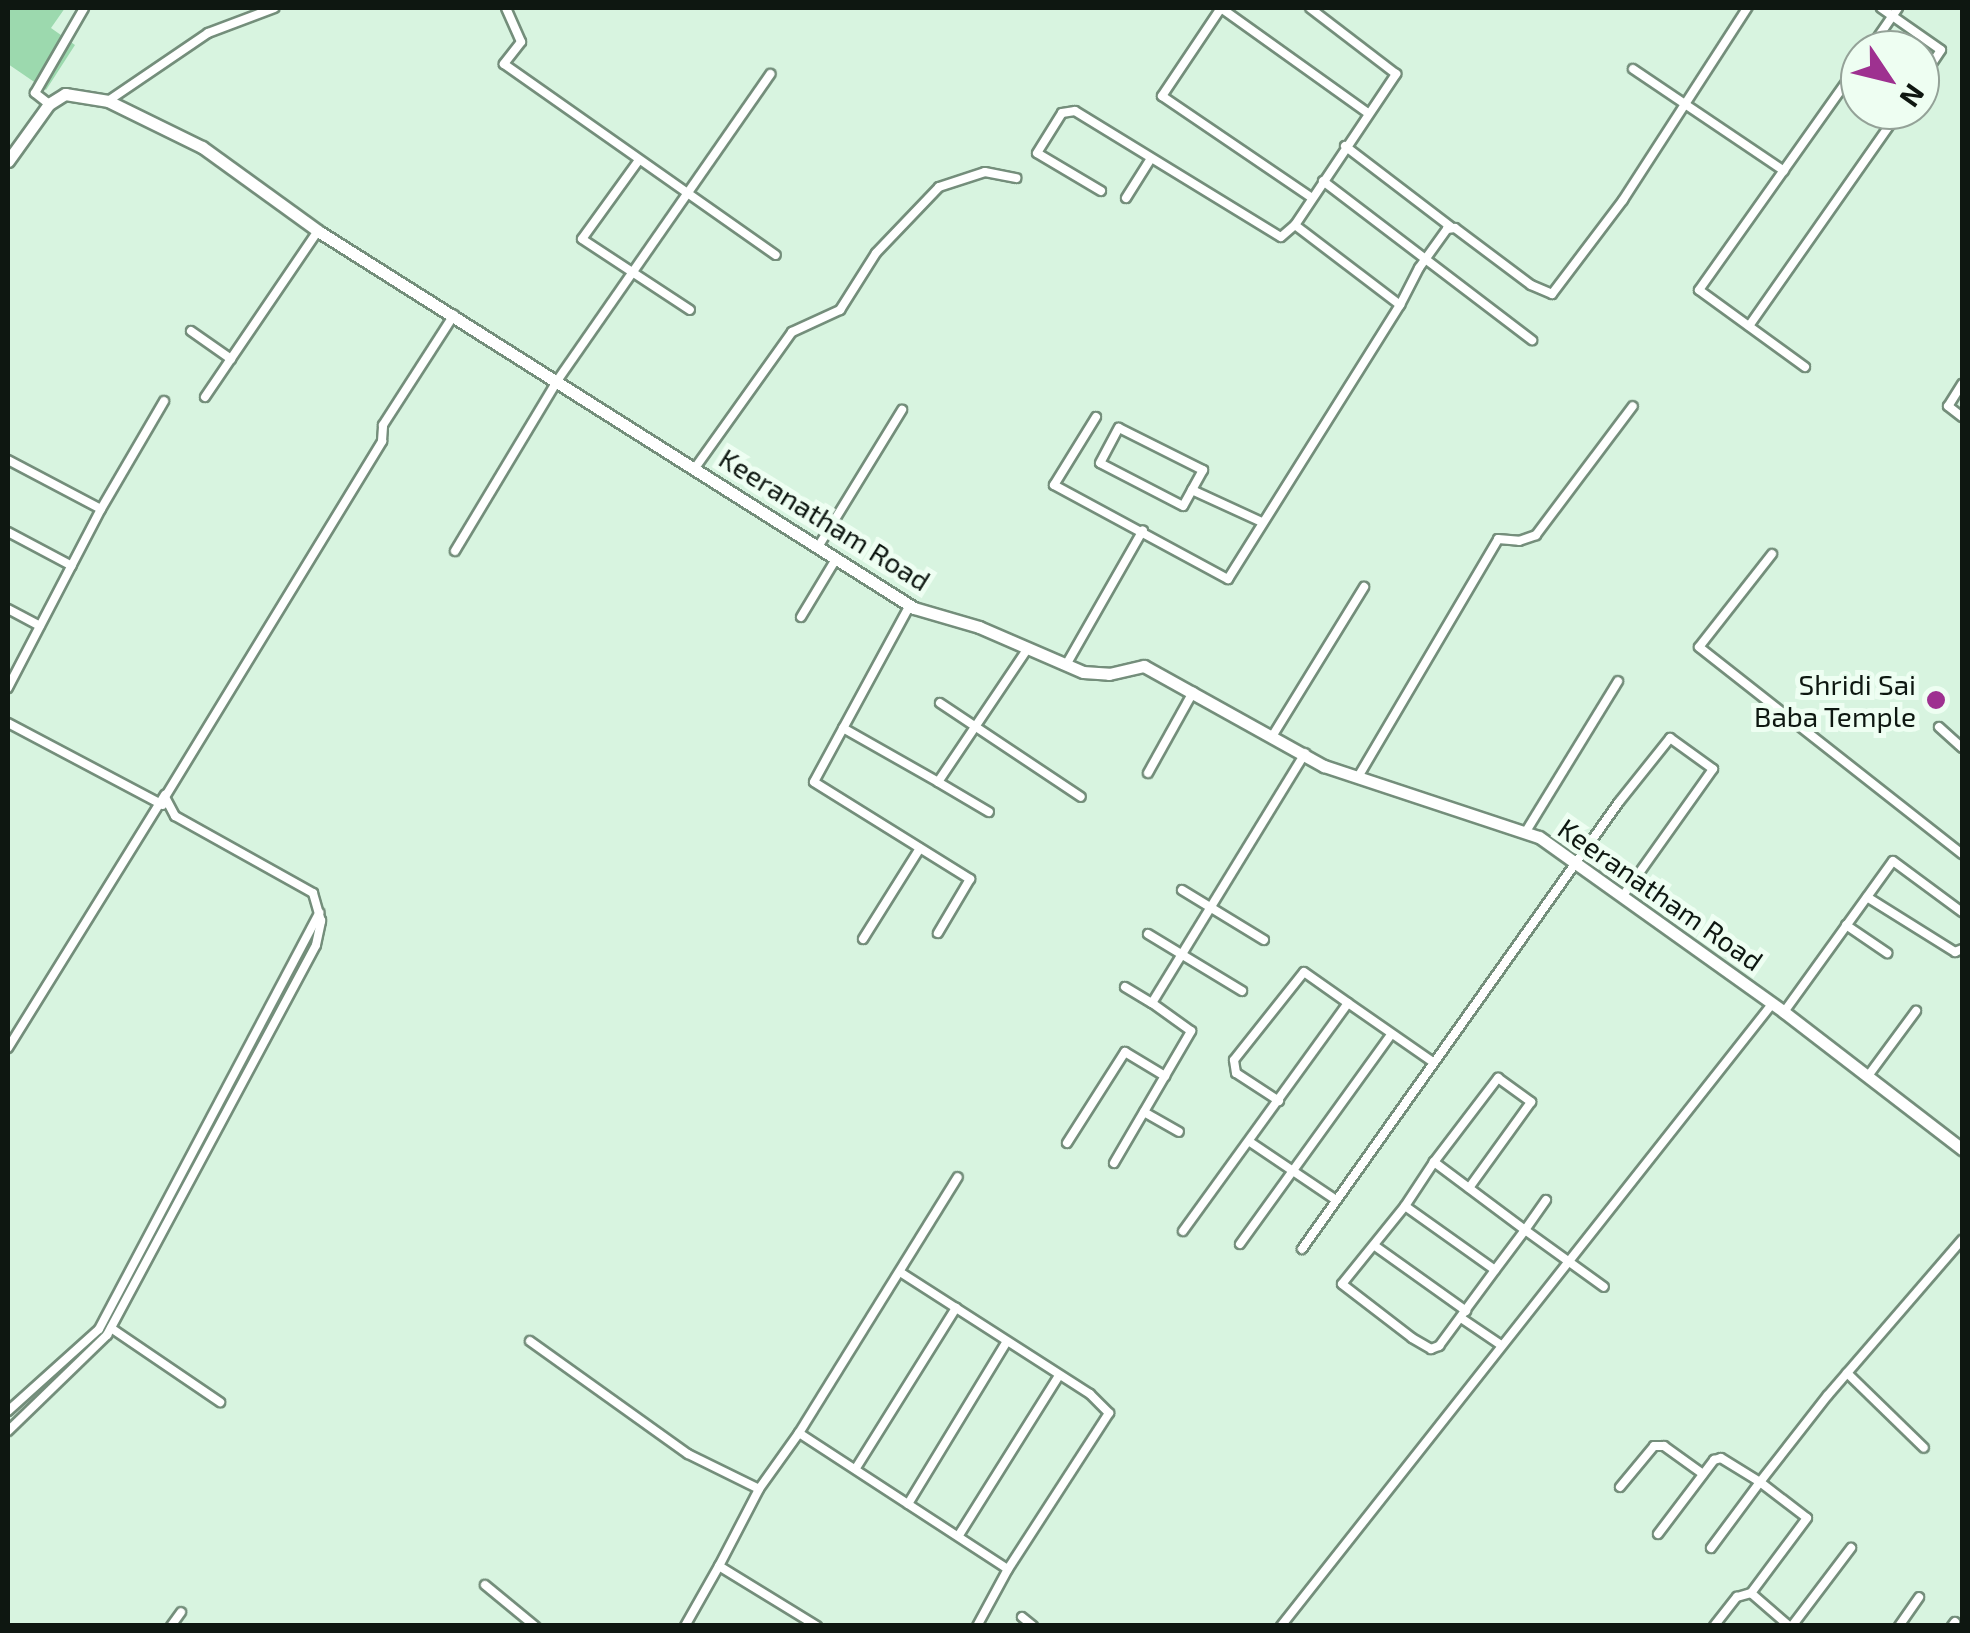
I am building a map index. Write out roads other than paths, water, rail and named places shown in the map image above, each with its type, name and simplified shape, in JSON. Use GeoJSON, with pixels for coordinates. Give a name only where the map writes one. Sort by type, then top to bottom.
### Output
{"type":"FeatureCollection","features":[{"type":"Feature","properties":{"kind":"street"},"geometry":{"type":"LineString","coordinates":[[8,161],[50,104],[35,93],[84,8]]}},
{"type":"Feature","properties":{"kind":"street"},"geometry":{"type":"LineString","coordinates":[[108,102],[208,33],[274,8]]}},
{"type":"Feature","properties":{"kind":"street"},"geometry":{"type":"LineString","coordinates":[[506,8],[520,42],[504,64],[776,255]]}},
{"type":"Feature","properties":{"kind":"street"},"geometry":{"type":"LineString","coordinates":[[1312,198],[1162,96],[1221,8],[1366,112]]}},
{"type":"Feature","properties":{"kind":"street"},"geometry":{"type":"LineString","coordinates":[[1102,191],[1037,153],[1062,112],[1074,112],[1280,237],[1295,225],[1366,112],[1392,82],[1395,69],[1310,8]]}},
{"type":"Feature","properties":{"kind":"street"},"geometry":{"type":"LineString","coordinates":[[1345,146],[1531,285],[1552,294],[1623,200],[1747,8]]}},
{"type":"Feature","properties":{"kind":"street"},"geometry":{"type":"LineString","coordinates":[[1881,8],[1896,12],[1917,30]]}},
{"type":"Feature","properties":{"kind":"street"},"geometry":{"type":"LineString","coordinates":[[1633,69],[1784,171]]}},
{"type":"Feature","properties":{"kind":"street"},"geometry":{"type":"LineString","coordinates":[[455,552],[557,381],[770,74]]}},
{"type":"Feature","properties":{"kind":"street"},"geometry":{"type":"LineString","coordinates":[[1804,367],[1699,290],[1840,91]]}},
{"type":"Feature","properties":{"kind":"street","name":"Keeranatham Road"},"geometry":{"type":"LineString","coordinates":[[50,104],[65,94],[108,102],[202,147],[318,231],[910,605],[1083,672],[1108,674],[1144,666],[1324,766],[1524,833],[1578,862],[1784,1012],[1962,1149]]}},
{"type":"Feature","properties":{"kind":"street"},"geometry":{"type":"LineString","coordinates":[[1749,326],[1886,130]]}},
{"type":"Feature","properties":{"kind":"street"},"geometry":{"type":"LineString","coordinates":[[639,160],[582,239],[690,310]]}},
{"type":"Feature","properties":{"kind":"street"},"geometry":{"type":"LineString","coordinates":[[1126,198],[1150,160]]}},
{"type":"Feature","properties":{"kind":"street"},"geometry":{"type":"LineString","coordinates":[[695,468],[792,332],[840,310],[876,253],[939,187],[985,172],[1016,178]]}},
{"type":"Feature","properties":{"kind":"street"},"geometry":{"type":"LineString","coordinates":[[1323,180],[1532,340]]}},
{"type":"Feature","properties":{"kind":"street"},"geometry":{"type":"LineString","coordinates":[[1295,225],[1400,305]]}},
{"type":"Feature","properties":{"kind":"street"},"geometry":{"type":"LineString","coordinates":[[1096,417],[1054,485],[1143,530],[1228,580],[1426,258],[1451,226]]}},
{"type":"Feature","properties":{"kind":"street"},"geometry":{"type":"LineString","coordinates":[[204,397],[318,231]]}},
{"type":"Feature","properties":{"kind":"street"},"geometry":{"type":"LineString","coordinates":[[8,1048],[164,805],[168,791],[382,441],[383,425],[454,315]]}},
{"type":"Feature","properties":{"kind":"street"},"geometry":{"type":"LineString","coordinates":[[192,331],[231,359]]}},
{"type":"Feature","properties":{"kind":"street"},"geometry":{"type":"LineString","coordinates":[[1962,384],[1948,406],[1962,416]]}},
{"type":"Feature","properties":{"kind":"street"},"geometry":{"type":"LineString","coordinates":[[8,688],[164,401]]}},
{"type":"Feature","properties":{"kind":"street"},"geometry":{"type":"LineString","coordinates":[[1358,777],[1498,540],[1520,541],[1536,534],[1633,406]]}},
{"type":"Feature","properties":{"kind":"street"},"geometry":{"type":"LineString","coordinates":[[818,546],[902,410]]}},
{"type":"Feature","properties":{"kind":"street"},"geometry":{"type":"LineString","coordinates":[[1119,428],[1203,470],[1192,490],[1184,506],[1100,464],[1119,428]]}},
{"type":"Feature","properties":{"kind":"street"},"geometry":{"type":"LineString","coordinates":[[8,460],[102,509]]}},
{"type":"Feature","properties":{"kind":"street"},"geometry":{"type":"LineString","coordinates":[[1192,490],[1262,522]]}},
{"type":"Feature","properties":{"kind":"street"},"geometry":{"type":"LineString","coordinates":[[1066,664],[1143,530]]}},
{"type":"Feature","properties":{"kind":"street"},"geometry":{"type":"LineString","coordinates":[[8,532],[72,566]]}},
{"type":"Feature","properties":{"kind":"street"},"geometry":{"type":"LineString","coordinates":[[1772,554],[1699,647],[1962,854]]}},
{"type":"Feature","properties":{"kind":"street"},"geometry":{"type":"LineString","coordinates":[[801,617],[836,558]]}},
{"type":"Feature","properties":{"kind":"street"},"geometry":{"type":"LineString","coordinates":[[1273,736],[1364,587]]}},
{"type":"Feature","properties":{"kind":"street"},"geometry":{"type":"LineString","coordinates":[[910,605],[814,782],[970,880],[938,934]]}},
{"type":"Feature","properties":{"kind":"street"},"geometry":{"type":"LineString","coordinates":[[8,609],[40,626]]}},
{"type":"Feature","properties":{"kind":"street"},"geometry":{"type":"LineString","coordinates":[[938,782],[1028,648]]}},
{"type":"Feature","properties":{"kind":"street"},"geometry":{"type":"LineString","coordinates":[[1524,833],[1618,681]]}},
{"type":"Feature","properties":{"kind":"street"},"geometry":{"type":"LineString","coordinates":[[1148,773],[1193,692]]}},
{"type":"Feature","properties":{"kind":"street"},"geometry":{"type":"LineString","coordinates":[[940,703],[1081,797]]}},
{"type":"Feature","properties":{"kind":"street"},"geometry":{"type":"LineString","coordinates":[[8,723],[164,805],[175,816],[305,886],[313,893],[319,912],[316,945],[111,1328],[8,1431]]}},
{"type":"Feature","properties":{"kind":"street"},"geometry":{"type":"LineString","coordinates":[[1939,727],[1962,748]]}},
{"type":"Feature","properties":{"kind":"street"},"geometry":{"type":"LineString","coordinates":[[843,728],[989,812]]}},
{"type":"Feature","properties":{"kind":"street"},"geometry":{"type":"LineString","coordinates":[[1302,1249],[1670,738],[1714,769],[1622,897]]}},
{"type":"Feature","properties":{"kind":"street"},"geometry":{"type":"LineString","coordinates":[[1152,1003],[1305,753]]}},
{"type":"Feature","properties":{"kind":"street"},"geometry":{"type":"LineString","coordinates":[[863,939],[920,848]]}},
{"type":"Feature","properties":{"kind":"street"},"geometry":{"type":"LineString","coordinates":[[1784,1012],[1893,861],[1962,912]]}},
{"type":"Feature","properties":{"kind":"street"},"geometry":{"type":"LineString","coordinates":[[1182,890],[1264,940]]}},
{"type":"Feature","properties":{"kind":"street"},"geometry":{"type":"LineString","coordinates":[[1867,896],[1955,952],[1962,950]]}},
{"type":"Feature","properties":{"kind":"street"},"geometry":{"type":"LineString","coordinates":[[8,1412],[99,1329],[319,912]]}},
{"type":"Feature","properties":{"kind":"street"},"geometry":{"type":"LineString","coordinates":[[1846,925],[1886,953]]}},
{"type":"Feature","properties":{"kind":"street"},"geometry":{"type":"LineString","coordinates":[[1148,934],[1242,991]]}},
{"type":"Feature","properties":{"kind":"street"},"geometry":{"type":"LineString","coordinates":[[1278,1101],[1236,1072],[1234,1060],[1304,972],[1433,1062]]}},
{"type":"Feature","properties":{"kind":"street"},"geometry":{"type":"LineString","coordinates":[[1114,1163],[1191,1028],[1125,986]]}},
{"type":"Feature","properties":{"kind":"street"},"geometry":{"type":"LineString","coordinates":[[1183,1231],[1348,1003]]}},
{"type":"Feature","properties":{"kind":"street"},"geometry":{"type":"LineString","coordinates":[[1281,1626],[1772,1004]]}},
{"type":"Feature","properties":{"kind":"street"},"geometry":{"type":"LineString","coordinates":[[1868,1076],[1916,1010]]}},
{"type":"Feature","properties":{"kind":"street"},"geometry":{"type":"LineString","coordinates":[[1240,1244],[1391,1034]]}},
{"type":"Feature","properties":{"kind":"street"},"geometry":{"type":"LineString","coordinates":[[1067,1143],[1125,1052],[1165,1076]]}},
{"type":"Feature","properties":{"kind":"street"},"geometry":{"type":"LineString","coordinates":[[1470,1188],[1531,1102],[1498,1078],[1375,1246],[1342,1284],[1431,1349],[1440,1346],[1546,1200]]}},
{"type":"Feature","properties":{"kind":"street"},"geometry":{"type":"LineString","coordinates":[[1144,1112],[1179,1132]]}},
{"type":"Feature","properties":{"kind":"street"},"geometry":{"type":"LineString","coordinates":[[1250,1142],[1336,1200]]}},
{"type":"Feature","properties":{"kind":"street"},"geometry":{"type":"LineString","coordinates":[[1434,1162],[1604,1287]]}},
{"type":"Feature","properties":{"kind":"street"},"geometry":{"type":"LineString","coordinates":[[685,1626],[758,1490],[799,1433],[958,1177]]}},
{"type":"Feature","properties":{"kind":"street"},"geometry":{"type":"LineString","coordinates":[[1405,1206],[1495,1270]]}},
{"type":"Feature","properties":{"kind":"street"},"geometry":{"type":"LineString","coordinates":[[1711,1548],[1847,1372],[1962,1240]]}},
{"type":"Feature","properties":{"kind":"street"},"geometry":{"type":"LineString","coordinates":[[1375,1246],[1502,1345]]}},
{"type":"Feature","properties":{"kind":"street"},"geometry":{"type":"LineString","coordinates":[[900,1272],[1102,1403],[1109,1412],[1008,1569],[978,1626]]}},
{"type":"Feature","properties":{"kind":"street"},"geometry":{"type":"LineString","coordinates":[[856,1468],[956,1308]]}},
{"type":"Feature","properties":{"kind":"street"},"geometry":{"type":"LineString","coordinates":[[111,1328],[220,1402]]}},
{"type":"Feature","properties":{"kind":"street"},"geometry":{"type":"LineString","coordinates":[[530,1341],[688,1454],[758,1490]]}},
{"type":"Feature","properties":{"kind":"street"},"geometry":{"type":"LineString","coordinates":[[908,1504],[1006,1342]]}},
{"type":"Feature","properties":{"kind":"street"},"geometry":{"type":"LineString","coordinates":[[1847,1372],[1924,1448]]}},
{"type":"Feature","properties":{"kind":"street"},"geometry":{"type":"LineString","coordinates":[[959,1535],[1058,1377]]}},
{"type":"Feature","properties":{"kind":"street"},"geometry":{"type":"LineString","coordinates":[[799,1433],[1008,1569]]}},
{"type":"Feature","properties":{"kind":"street"},"geometry":{"type":"LineString","coordinates":[[1620,1487],[1654,1446],[1664,1446],[1703,1474]]}},
{"type":"Feature","properties":{"kind":"street"},"geometry":{"type":"LineString","coordinates":[[1658,1534],[1703,1474],[1721,1458],[1760,1482],[1808,1521],[1751,1593],[1737,1597],[1714,1626]]}},
{"type":"Feature","properties":{"kind":"street"},"geometry":{"type":"LineString","coordinates":[[1751,1593],[1791,1626],[1852,1548]]}},
{"type":"Feature","properties":{"kind":"street"},"geometry":{"type":"LineString","coordinates":[[718,1566],[817,1626]]}},
{"type":"Feature","properties":{"kind":"street"},"geometry":{"type":"LineString","coordinates":[[485,1585],[535,1626]]}},
{"type":"Feature","properties":{"kind":"street"},"geometry":{"type":"LineString","coordinates":[[1898,1626],[1919,1597]]}},
{"type":"Feature","properties":{"kind":"street"},"geometry":{"type":"LineString","coordinates":[[171,1626],[181,1612]]}},
{"type":"Feature","properties":{"kind":"street"},"geometry":{"type":"LineString","coordinates":[[1022,1617],[1033,1626]]}},
{"type":"Feature","properties":{"kind":"place","name":"Shridi Sai Baba Temple"},"geometry":{"type":"Point","coordinates":[1936,700]}}]}
